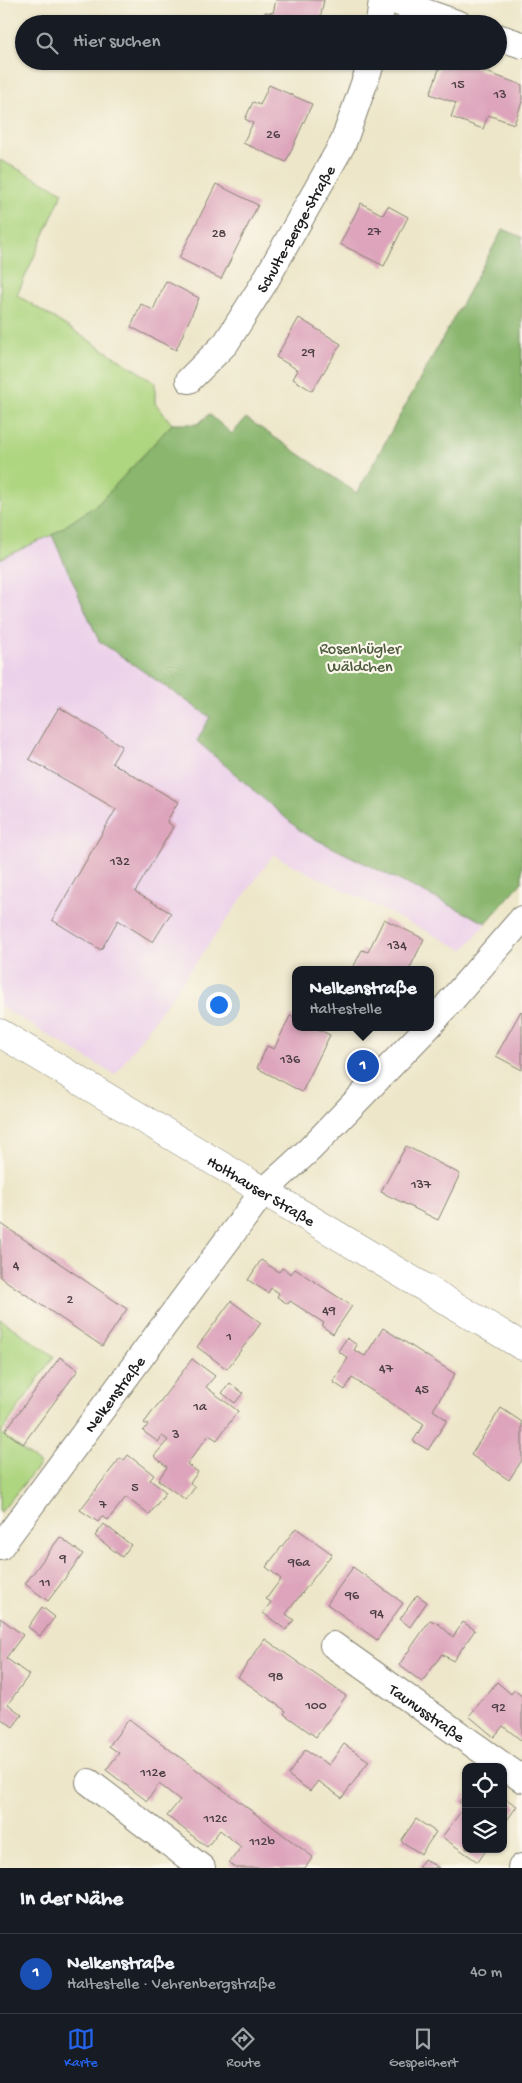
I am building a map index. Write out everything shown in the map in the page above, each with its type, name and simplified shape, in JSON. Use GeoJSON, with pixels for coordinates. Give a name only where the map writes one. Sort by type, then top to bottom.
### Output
{"type":"FeatureCollection","features":[{"type":"Feature","properties":{"kind":"street"},"geometry":{"type":"LineString","coordinates":[[380,15],[382,0]]}},
{"type":"Feature","properties":{"kind":"street"},"geometry":{"type":"LineString","coordinates":[[391,0],[434,15]]}},
{"type":"Feature","properties":{"kind":"street"},"geometry":{"type":"LineString","coordinates":[[507,40],[522,45]]}},
{"type":"Feature","properties":{"kind":"street","name":"Schulte-Berge-Straße"},"geometry":{"type":"LineString","coordinates":[[190,380],[226,343],[264,283],[342,143],[369,70]]}},
{"type":"Feature","properties":{"kind":"street","name":"Nelkenstraße"},"geometry":{"type":"LineString","coordinates":[[434,1020],[522,920]]}},
{"type":"Feature","properties":{"kind":"street","name":"Nelkenstraße"},"geometry":{"type":"LineString","coordinates":[[0,1547],[263,1192],[310,1150],[424,1031]]}},
{"type":"Feature","properties":{"kind":"street","name":"Holthauser Straße"},"geometry":{"type":"LineString","coordinates":[[0,1033],[522,1346]]}},
{"type":"Feature","properties":{"kind":"street","name":"Taunusstraße"},"geometry":{"type":"LineString","coordinates":[[333,1645],[522,1779]]}},
{"type":"Feature","properties":{"kind":"street"},"geometry":{"type":"LineString","coordinates":[[89,1782],[202,1868]]}},
{"type":"Feature","properties":{"kind":"shaded area"},"geometry":{"type":"Polygon","coordinates":[[[52,535],[99,641],[210,717],[198,741],[303,833],[486,923],[464,950],[273,855],[115,1075],[0,1006],[0,559],[52,535]]]}},
{"type":"Feature","properties":{"kind":"green space"},"geometry":{"type":"Polygon","coordinates":[[[0,160],[63,192],[17,295],[155,382],[155,403],[172,424],[98,504],[52,535],[0,559],[0,160]]]}},
{"type":"Feature","properties":{"kind":"green space","name":"Rosenhügler Wäldchen"},"geometry":{"type":"Polygon","coordinates":[[[503,229],[522,237],[522,882],[486,923],[303,833],[197,741],[210,717],[99,641],[52,535],[98,504],[172,424],[198,424],[209,414],[232,434],[246,418],[357,493],[503,229]]]}},
{"type":"Feature","properties":{"kind":"green space"},"geometry":{"type":"Polygon","coordinates":[[[0,1319],[54,1356],[1,1433],[40,1464],[0,1513],[0,1319]]]}},
{"type":"Feature","properties":{"kind":"building"},"geometry":{"type":"Polygon","coordinates":[[[276,0],[324,0],[321,15],[264,15],[265,12],[273,13],[276,0]]]}},
{"type":"Feature","properties":{"kind":"building"},"geometry":{"type":"Polygon","coordinates":[[[439,70],[480,70],[522,85],[522,102],[514,124],[488,115],[483,129],[451,117],[456,103],[430,94],[439,70]]]}},
{"type":"Feature","properties":{"kind":"building"},"geometry":{"type":"Polygon","coordinates":[[[269,85],[312,104],[286,162],[243,143],[253,123],[245,119],[253,102],[260,105],[269,85]]]}},
{"type":"Feature","properties":{"kind":"building"},"geometry":{"type":"Polygon","coordinates":[[[216,184],[258,205],[221,279],[179,258],[216,184]]]}},
{"type":"Feature","properties":{"kind":"building"},"geometry":{"type":"Polygon","coordinates":[[[361,203],[383,215],[388,206],[408,217],[384,266],[340,244],[361,203]]]}},
{"type":"Feature","properties":{"kind":"building"},"geometry":{"type":"Polygon","coordinates":[[[166,281],[199,298],[176,350],[131,327],[141,304],[153,310],[166,281]]]}},
{"type":"Feature","properties":{"kind":"building"},"geometry":{"type":"Polygon","coordinates":[[[299,318],[341,344],[312,391],[293,379],[298,370],[276,357],[299,318]]]}},
{"type":"Feature","properties":{"kind":"building"},"geometry":{"type":"Polygon","coordinates":[[[59,707],[122,746],[112,763],[178,802],[167,821],[173,827],[135,892],[171,913],[153,942],[118,920],[101,950],[52,920],[116,809],[29,759],[59,707]]]}},
{"type":"Feature","properties":{"kind":"building"},"geometry":{"type":"Polygon","coordinates":[[[384,919],[424,939],[411,966],[354,966],[362,950],[368,952],[384,919]]]}},
{"type":"Feature","properties":{"kind":"building"},"geometry":{"type":"Polygon","coordinates":[[[522,1012],[522,1070],[496,1056],[522,1012]]]}},
{"type":"Feature","properties":{"kind":"building"},"geometry":{"type":"Polygon","coordinates":[[[290,1016],[292,1017],[292,1031],[322,1031],[330,1035],[302,1092],[257,1068],[267,1046],[274,1049],[290,1016]]]}},
{"type":"Feature","properties":{"kind":"building"},"geometry":{"type":"Polygon","coordinates":[[[406,1146],[460,1174],[438,1220],[381,1192],[406,1146]]]}},
{"type":"Feature","properties":{"kind":"building"},"geometry":{"type":"Polygon","coordinates":[[[0,1223],[127,1309],[102,1346],[0,1277],[0,1223]]]}},
{"type":"Feature","properties":{"kind":"building"},"geometry":{"type":"Polygon","coordinates":[[[261,1260],[279,1272],[282,1268],[291,1274],[295,1269],[352,1306],[333,1334],[322,1326],[324,1323],[290,1301],[288,1304],[277,1297],[279,1293],[271,1288],[268,1293],[248,1280],[261,1260]]]}},
{"type":"Feature","properties":{"kind":"building"},"geometry":{"type":"Polygon","coordinates":[[[231,1301],[261,1323],[227,1369],[197,1347],[231,1301]]]}},
{"type":"Feature","properties":{"kind":"building"},"geometry":{"type":"Polygon","coordinates":[[[383,1328],[455,1374],[433,1410],[447,1420],[428,1450],[413,1441],[424,1424],[352,1378],[345,1390],[333,1382],[348,1358],[338,1351],[347,1338],[357,1345],[354,1350],[365,1356],[383,1328]]]}},
{"type":"Feature","properties":{"kind":"building"},"geometry":{"type":"Polygon","coordinates":[[[60,1357],[78,1370],[23,1444],[5,1431],[60,1357]]]}},
{"type":"Feature","properties":{"kind":"building"},"geometry":{"type":"Polygon","coordinates":[[[192,1359],[215,1376],[206,1387],[238,1411],[217,1440],[209,1435],[187,1464],[198,1472],[190,1483],[195,1487],[186,1500],[158,1480],[167,1467],[154,1456],[168,1440],[162,1436],[158,1442],[143,1431],[148,1425],[144,1423],[192,1359]]]}},
{"type":"Feature","properties":{"kind":"building"},"geometry":{"type":"Polygon","coordinates":[[[230,1383],[243,1393],[235,1403],[222,1393],[230,1383]]]}},
{"type":"Feature","properties":{"kind":"building"},"geometry":{"type":"Polygon","coordinates":[[[501,1408],[522,1422],[522,1460],[509,1480],[471,1455],[501,1408]]]}},
{"type":"Feature","properties":{"kind":"building"},"geometry":{"type":"Polygon","coordinates":[[[128,1455],[154,1475],[150,1480],[166,1492],[149,1515],[126,1497],[108,1520],[102,1516],[98,1522],[80,1510],[120,1458],[124,1460],[128,1455]]]}},
{"type":"Feature","properties":{"kind":"building"},"geometry":{"type":"Polygon","coordinates":[[[104,1524],[131,1545],[122,1557],[95,1536],[104,1524]]]}},
{"type":"Feature","properties":{"kind":"building"},"geometry":{"type":"Polygon","coordinates":[[[296,1528],[332,1554],[286,1614],[294,1620],[286,1630],[263,1613],[271,1602],[266,1599],[281,1579],[266,1567],[296,1528]]]}},
{"type":"Feature","properties":{"kind":"building"},"geometry":{"type":"Polygon","coordinates":[[[60,1537],[83,1554],[48,1601],[25,1584],[60,1537]]]}},
{"type":"Feature","properties":{"kind":"building"},"geometry":{"type":"Polygon","coordinates":[[[353,1567],[403,1603],[377,1640],[327,1604],[353,1567]]]}},
{"type":"Feature","properties":{"kind":"building"},"geometry":{"type":"Polygon","coordinates":[[[417,1595],[427,1602],[410,1627],[400,1619],[417,1595]]]}},
{"type":"Feature","properties":{"kind":"building"},"geometry":{"type":"Polygon","coordinates":[[[42,1607],[55,1617],[40,1636],[28,1627],[42,1607]]]}},
{"type":"Feature","properties":{"kind":"building"},"geometry":{"type":"Polygon","coordinates":[[[0,1618],[23,1635],[6,1658],[29,1675],[8,1704],[22,1715],[13,1727],[0,1718],[0,1618]]]}},
{"type":"Feature","properties":{"kind":"building"},"geometry":{"type":"Polygon","coordinates":[[[430,1620],[439,1624],[453,1637],[463,1622],[475,1630],[453,1661],[442,1654],[422,1682],[399,1665],[430,1620]]]}},
{"type":"Feature","properties":{"kind":"building"},"geometry":{"type":"Polygon","coordinates":[[[265,1639],[346,1696],[316,1737],[284,1714],[286,1711],[238,1677],[265,1639]]]}},
{"type":"Feature","properties":{"kind":"building"},"geometry":{"type":"Polygon","coordinates":[[[497,1682],[511,1694],[514,1690],[522,1696],[522,1741],[503,1726],[494,1737],[469,1716],[497,1682]]]}},
{"type":"Feature","properties":{"kind":"building"},"geometry":{"type":"Polygon","coordinates":[[[129,1719],[313,1857],[305,1868],[236,1868],[229,1863],[241,1847],[220,1830],[207,1847],[167,1816],[180,1800],[159,1784],[147,1801],[106,1770],[119,1753],[109,1746],[129,1719]]]}},
{"type":"Feature","properties":{"kind":"building"},"geometry":{"type":"Polygon","coordinates":[[[344,1744],[369,1761],[342,1798],[318,1781],[310,1791],[288,1775],[305,1750],[329,1765],[344,1744]]]}},
{"type":"Feature","properties":{"kind":"building"},"geometry":{"type":"Polygon","coordinates":[[[507,1800],[517,1806],[507,1820],[507,1800]]]}},
{"type":"Feature","properties":{"kind":"building"},"geometry":{"type":"Polygon","coordinates":[[[462,1810],[462,1851],[442,1837],[462,1810]]]}},
{"type":"Feature","properties":{"kind":"building"},"geometry":{"type":"Polygon","coordinates":[[[416,1819],[436,1832],[421,1854],[401,1841],[416,1819]]]}},
{"type":"Feature","properties":{"kind":"building"},"geometry":{"type":"Polygon","coordinates":[[[465,1853],[484,1853],[478,1862],[465,1853]]]}},
{"type":"Feature","properties":{"kind":"building"},"geometry":{"type":"Polygon","coordinates":[[[424,1859],[439,1868],[418,1868],[424,1859]]]}},
{"type":"Feature","properties":{"kind":"place","name":"Nelkenstraße"},"geometry":{"type":"Point","coordinates":[363,1066]}}]}
